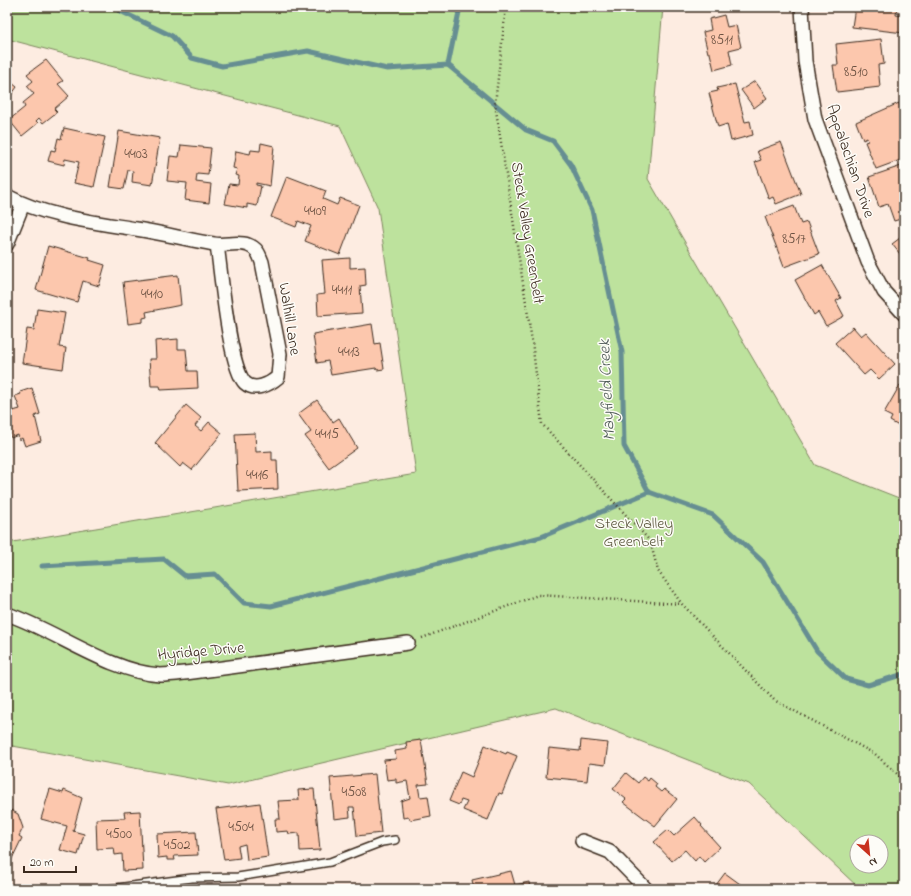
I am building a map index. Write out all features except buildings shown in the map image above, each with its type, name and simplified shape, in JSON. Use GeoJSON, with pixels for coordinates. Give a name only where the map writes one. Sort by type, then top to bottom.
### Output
{"type":"FeatureCollection","features":[{"type":"Feature","properties":{"kind":"street","name":"Appalachian Drive"},"geometry":{"type":"LineString","coordinates":[[802,7],[805,61],[815,119],[868,262],[884,292],[904,314]]}},
{"type":"Feature","properties":{"kind":"street","name":"Walhill Lane"},"geometry":{"type":"LineString","coordinates":[[7,196],[23,204],[88,222],[137,229],[217,245],[248,245],[258,251],[265,275],[280,354],[278,377],[270,384],[257,388],[246,383],[238,372],[231,341],[217,245]]}},
{"type":"Feature","properties":{"kind":"street"},"geometry":{"type":"LineString","coordinates":[[7,244],[23,204]]}},
{"type":"Feature","properties":{"kind":"street","name":"Hyridge Drive"},"geometry":{"type":"LineString","coordinates":[[7,614],[23,620],[102,658],[131,668],[160,675],[193,672],[408,643]]}},
{"type":"Feature","properties":{"kind":"street"},"geometry":{"type":"LineString","coordinates":[[582,840],[610,852],[646,889]]}},
{"type":"Feature","properties":{"kind":"lane"},"geometry":{"type":"LineString","coordinates":[[109,889],[192,878],[238,877],[330,862],[382,842],[395,840]]}},
{"type":"Feature","properties":{"kind":"path","name":"Steck Valley Greenbelt"},"geometry":{"type":"LineString","coordinates":[[506,7],[495,104],[532,341],[542,424],[650,541],[658,571],[682,604],[774,700],[875,754],[904,780]]}},
{"type":"Feature","properties":{"kind":"path"},"geometry":{"type":"LineString","coordinates":[[408,643],[538,595],[682,604]]}},
{"type":"Feature","properties":{"kind":"green space","name":"Steck Valley Greenbelt"},"geometry":{"type":"Polygon","coordinates":[[[7,7],[663,7],[648,179],[815,465],[904,500],[904,889],[860,889],[749,784],[556,708],[228,785],[7,745],[7,543],[416,474],[378,208],[340,126],[7,39],[7,7]]]}},
{"type":"Feature","properties":{"kind":"waterway"},"geometry":{"type":"LineString","coordinates":[[49,7],[67,10],[74,7]]}},
{"type":"Feature","properties":{"kind":"waterway"},"geometry":{"type":"LineString","coordinates":[[112,7],[172,36],[192,58],[222,66],[308,51],[387,69],[448,65]]}},
{"type":"Feature","properties":{"kind":"waterway","name":"Mayfield Creek"},"geometry":{"type":"LineString","coordinates":[[460,7],[448,65],[526,130],[553,141],[571,165],[592,210],[622,352],[624,446],[649,492],[713,515],[763,562],[817,651],[846,679],[868,685],[904,674]]}},
{"type":"Feature","properties":{"kind":"waterway"},"geometry":{"type":"LineString","coordinates":[[42,566],[164,559],[185,576],[215,574],[244,603],[271,606],[541,537],[649,492]]}}]}
